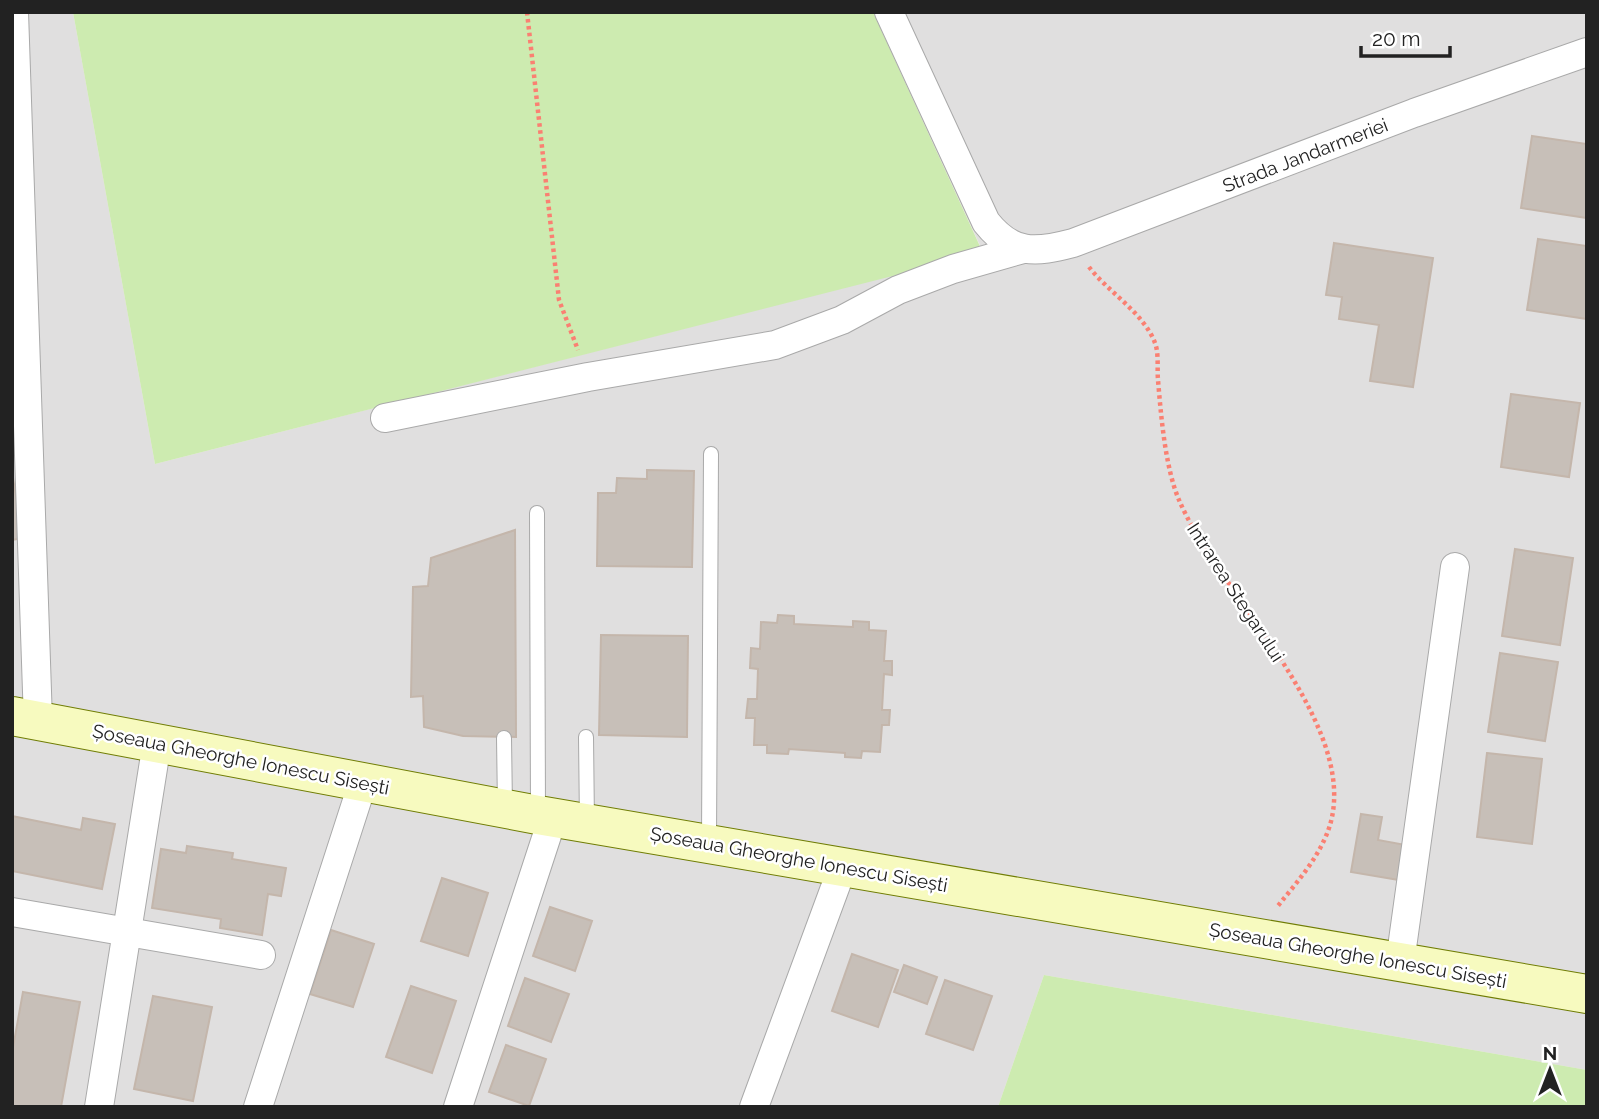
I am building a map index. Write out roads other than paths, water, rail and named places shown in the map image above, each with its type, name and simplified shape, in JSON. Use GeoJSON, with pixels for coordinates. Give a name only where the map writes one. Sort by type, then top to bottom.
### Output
{"type":"FeatureCollection","features":[{"type":"Feature","properties":{"kind":"main road","name":"Șoseaua Gheorghe Ionescu Sisești"},"geometry":{"type":"LineString","coordinates":[[25,718],[546,816],[1587,994]]}},
{"type":"Feature","properties":{"kind":"street"},"geometry":{"type":"LineString","coordinates":[[14,12],[25,718]]}},
{"type":"Feature","properties":{"kind":"street"},"geometry":{"type":"LineString","coordinates":[[889,12],[986,222],[998,238],[1023,249]]}},
{"type":"Feature","properties":{"kind":"street","name":"Strada Jandarmeriei"},"geometry":{"type":"LineString","coordinates":[[385,418],[588,377],[775,345],[842,320],[898,290],[1023,249],[1041,252],[1073,243],[1414,113],[1587,52]]}},
{"type":"Feature","properties":{"kind":"street"},"geometry":{"type":"LineString","coordinates":[[1400,962],[1455,567]]}},
{"type":"Feature","properties":{"kind":"street"},"geometry":{"type":"LineString","coordinates":[[99,1107],[157,743]]}},
{"type":"Feature","properties":{"kind":"street"},"geometry":{"type":"LineString","coordinates":[[258,1107],[363,782]]}},
{"type":"Feature","properties":{"kind":"street"},"geometry":{"type":"LineString","coordinates":[[458,1107],[546,816]]}},
{"type":"Feature","properties":{"kind":"street"},"geometry":{"type":"LineString","coordinates":[[754,1107],[844,866]]}},
{"type":"Feature","properties":{"kind":"street"},"geometry":{"type":"LineString","coordinates":[[12,912],[261,955]]}},
{"type":"Feature","properties":{"kind":"lane"},"geometry":{"type":"LineString","coordinates":[[709,844],[711,454]]}},
{"type":"Feature","properties":{"kind":"lane"},"geometry":{"type":"LineString","coordinates":[[537,513],[546,816]]}},
{"type":"Feature","properties":{"kind":"lane"},"geometry":{"type":"LineString","coordinates":[[546,816],[586,737]]}},
{"type":"Feature","properties":{"kind":"lane"},"geometry":{"type":"LineString","coordinates":[[504,738],[546,816]]}}]}
